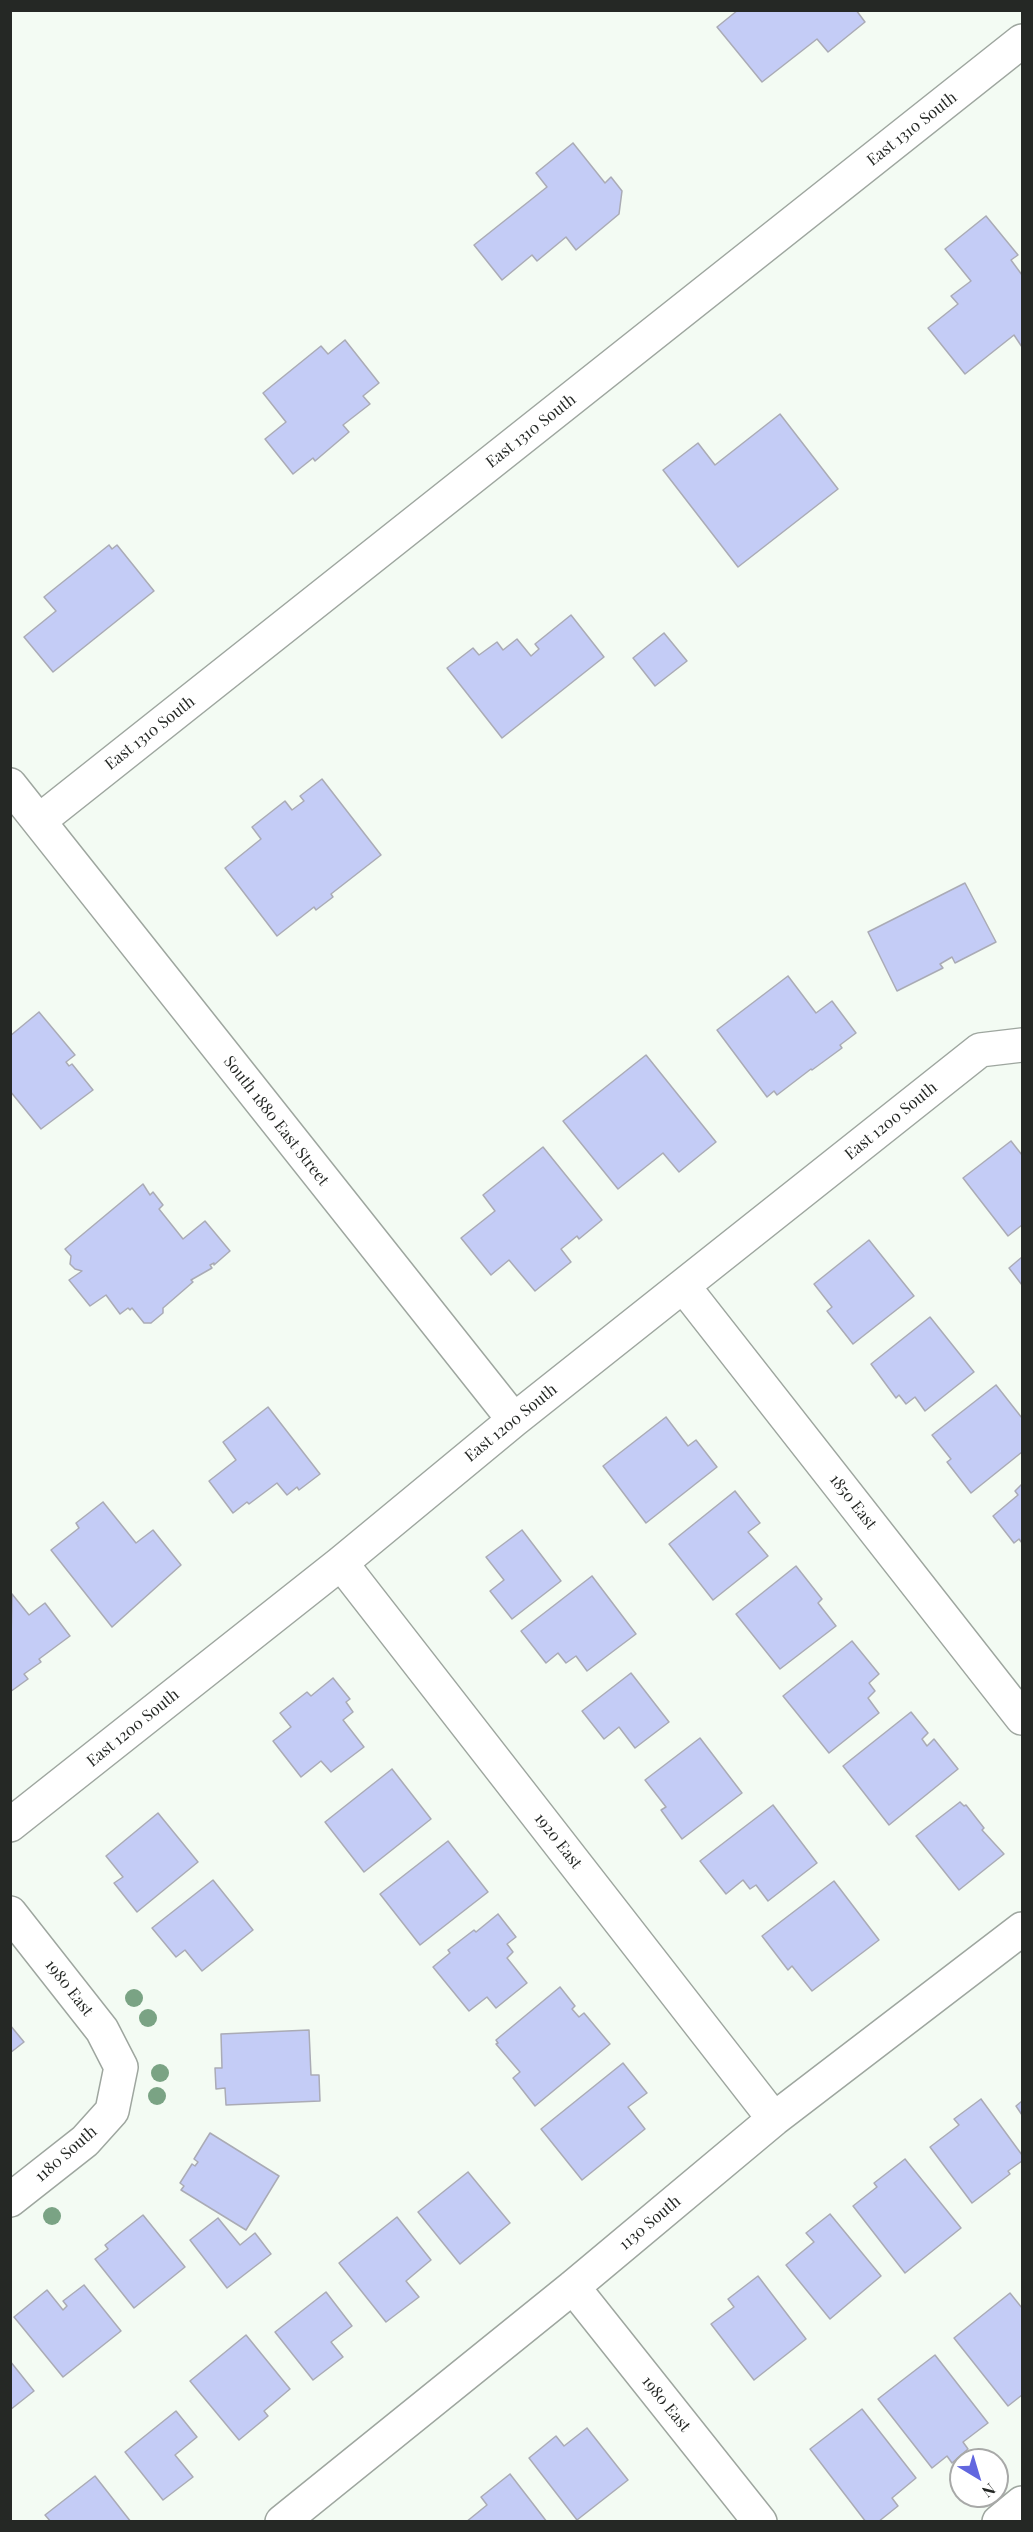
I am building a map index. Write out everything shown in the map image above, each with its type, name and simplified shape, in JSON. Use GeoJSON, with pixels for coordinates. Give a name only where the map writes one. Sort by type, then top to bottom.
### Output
{"type":"FeatureCollection","features":[{"type":"Feature","properties":{"kind":"street","name":"East 1310 South"},"geometry":{"type":"LineString","coordinates":[[39,821],[1023,41]]}},
{"type":"Feature","properties":{"kind":"street","name":"South 1880 East Street"},"geometry":{"type":"LineString","coordinates":[[10,785],[514,1420]]}},
{"type":"Feature","properties":{"kind":"street","name":"East 1200 South"},"geometry":{"type":"LineString","coordinates":[[10,1826],[341,1563],[514,1420],[980,1050],[1023,1046]]}},
{"type":"Feature","properties":{"kind":"street","name":"1850 East"},"geometry":{"type":"LineString","coordinates":[[684,1287],[1023,1718]]}},
{"type":"Feature","properties":{"kind":"street","name":"1920 East"},"geometry":{"type":"LineString","coordinates":[[341,1563],[774,2119]]}},
{"type":"Feature","properties":{"kind":"street","name":"1980 East"},"geometry":{"type":"LineString","coordinates":[[10,1913],[102,2030],[121,2067]]}},
{"type":"Feature","properties":{"kind":"street","name":"1130 South"},"geometry":{"type":"LineString","coordinates":[[282,2522],[573,2287],[774,2119],[1023,1929]]}},
{"type":"Feature","properties":{"kind":"street","name":"1180 South"},"geometry":{"type":"LineString","coordinates":[[10,2200],[85,2141],[112,2111],[121,2067]]}},
{"type":"Feature","properties":{"kind":"street","name":"1980 East"},"geometry":{"type":"LineString","coordinates":[[573,2287],[760,2522]]}},
{"type":"Feature","properties":{"kind":"street"},"geometry":{"type":"LineString","coordinates":[[999,2522],[1023,2504]]}},
{"type":"Feature","properties":{"kind":"building"},"geometry":{"type":"Polygon","coordinates":[[[738,10],[856,10],[865,22],[828,52],[817,39],[762,82],[717,27],[738,10]]]}},
{"type":"Feature","properties":{"kind":"building"},"geometry":{"type":"Polygon","coordinates":[[[573,143],[605,183],[611,177],[622,191],[619,214],[576,250],[566,237],[537,261],[532,255],[502,280],[474,245],[547,187],[536,173],[573,143]]]}},
{"type":"Feature","properties":{"kind":"building"},"geometry":{"type":"Polygon","coordinates":[[[986,216],[1018,255],[1011,260],[1022,275],[1022,347],[1014,335],[965,374],[928,328],[958,304],[951,296],[971,281],[945,249],[986,216]]]}},
{"type":"Feature","properties":{"kind":"building"},"geometry":{"type":"Polygon","coordinates":[[[345,340],[379,383],[363,396],[370,404],[343,425],[349,432],[315,461],[313,458],[293,474],[265,439],[286,422],[263,393],[321,346],[328,354],[345,340]]]}},
{"type":"Feature","properties":{"kind":"building"},"geometry":{"type":"Polygon","coordinates":[[[780,414],[838,489],[738,567],[663,470],[698,443],[715,465],[780,414]]]}},
{"type":"Feature","properties":{"kind":"building"},"geometry":{"type":"Polygon","coordinates":[[[109,545],[112,549],[117,545],[154,591],[53,672],[24,637],[56,611],[44,597],[109,545]]]}},
{"type":"Feature","properties":{"kind":"building"},"geometry":{"type":"Polygon","coordinates":[[[571,615],[604,657],[502,738],[447,668],[473,648],[479,655],[497,642],[503,650],[517,639],[531,656],[539,649],[535,644],[571,615]]]}},
{"type":"Feature","properties":{"kind":"building"},"geometry":{"type":"Polygon","coordinates":[[[664,633],[687,661],[655,686],[633,658],[664,633]]]}},
{"type":"Feature","properties":{"kind":"building"},"geometry":{"type":"Polygon","coordinates":[[[322,779],[381,855],[331,894],[333,897],[316,910],[314,907],[277,936],[225,868],[261,839],[252,827],[285,801],[292,810],[304,801],[300,796],[322,779]]]}},
{"type":"Feature","properties":{"kind":"building"},"geometry":{"type":"Polygon","coordinates":[[[965,883],[996,942],[955,963],[952,957],[940,964],[943,968],[897,991],[868,932],[965,883]]]}},
{"type":"Feature","properties":{"kind":"building"},"geometry":{"type":"Polygon","coordinates":[[[788,976],[816,1013],[832,1001],[856,1033],[840,1045],[842,1048],[812,1070],[777,1095],[774,1091],[767,1097],[717,1030],[788,976]]]}},
{"type":"Feature","properties":{"kind":"building"},"geometry":{"type":"Polygon","coordinates":[[[39,1012],[75,1055],[66,1062],[69,1066],[72,1064],[93,1090],[41,1129],[10,1091],[10,1036],[39,1012]]]}},
{"type":"Feature","properties":{"kind":"building"},"geometry":{"type":"Polygon","coordinates":[[[646,1055],[716,1142],[679,1172],[663,1153],[618,1189],[563,1121],[646,1055]]]}},
{"type":"Feature","properties":{"kind":"building"},"geometry":{"type":"Polygon","coordinates":[[[1011,1141],[1022,1155],[1022,1225],[1008,1236],[963,1178],[1011,1141]]]}},
{"type":"Feature","properties":{"kind":"building"},"geometry":{"type":"Polygon","coordinates":[[[543,1147],[602,1220],[579,1239],[577,1236],[561,1249],[571,1262],[535,1291],[509,1260],[491,1275],[461,1238],[495,1211],[483,1195],[543,1147]]]}},
{"type":"Feature","properties":{"kind":"building"},"geometry":{"type":"Polygon","coordinates":[[[143,1184],[150,1195],[153,1192],[163,1205],[159,1209],[183,1239],[205,1221],[230,1251],[214,1265],[214,1263],[210,1265],[212,1268],[191,1280],[193,1282],[163,1308],[163,1313],[151,1323],[144,1323],[132,1308],[120,1314],[106,1295],[90,1306],[69,1280],[82,1271],[70,1264],[71,1256],[65,1249],[143,1184]]]}},
{"type":"Feature","properties":{"kind":"building"},"geometry":{"type":"Polygon","coordinates":[[[869,1240],[914,1296],[853,1344],[827,1311],[832,1307],[814,1284],[869,1240]]]}},
{"type":"Feature","properties":{"kind":"building"},"geometry":{"type":"Polygon","coordinates":[[[1022,1257],[1022,1285],[1009,1268],[1022,1257]]]}},
{"type":"Feature","properties":{"kind":"building"},"geometry":{"type":"Polygon","coordinates":[[[930,1317],[974,1372],[925,1411],[915,1397],[906,1404],[899,1395],[896,1398],[871,1364],[930,1317]]]}},
{"type":"Feature","properties":{"kind":"building"},"geometry":{"type":"Polygon","coordinates":[[[996,1385],[1022,1418],[1022,1452],[971,1493],[947,1462],[951,1459],[932,1435],[996,1385]]]}},
{"type":"Feature","properties":{"kind":"building"},"geometry":{"type":"Polygon","coordinates":[[[268,1407],[320,1474],[299,1490],[297,1487],[287,1495],[277,1483],[233,1513],[209,1481],[236,1460],[223,1442],[268,1407]]]}},
{"type":"Feature","properties":{"kind":"building"},"geometry":{"type":"Polygon","coordinates":[[[666,1417],[688,1446],[696,1440],[717,1467],[646,1523],[603,1466],[666,1417]]]}},
{"type":"Feature","properties":{"kind":"building"},"geometry":{"type":"Polygon","coordinates":[[[1022,1484],[1022,1543],[1019,1539],[1014,1543],[993,1516],[1018,1495],[1015,1491],[1022,1484]]]}},
{"type":"Feature","properties":{"kind":"building"},"geometry":{"type":"Polygon","coordinates":[[[735,1491],[760,1523],[748,1532],[768,1556],[713,1600],[669,1544],[735,1491]]]}},
{"type":"Feature","properties":{"kind":"building"},"geometry":{"type":"Polygon","coordinates":[[[103,1502],[136,1543],[153,1530],[181,1565],[112,1627],[51,1550],[79,1528],[76,1523],[103,1502]]]}},
{"type":"Feature","properties":{"kind":"building"},"geometry":{"type":"Polygon","coordinates":[[[522,1530],[561,1581],[512,1619],[490,1591],[504,1580],[486,1557],[522,1530]]]}},
{"type":"Feature","properties":{"kind":"building"},"geometry":{"type":"Polygon","coordinates":[[[796,1566],[822,1599],[818,1603],[836,1626],[780,1669],[736,1614],[796,1566]]]}},
{"type":"Feature","properties":{"kind":"building"},"geometry":{"type":"Polygon","coordinates":[[[592,1576],[636,1634],[587,1671],[576,1656],[566,1663],[558,1653],[546,1663],[521,1631],[592,1576]]]}},
{"type":"Feature","properties":{"kind":"building"},"geometry":{"type":"Polygon","coordinates":[[[12,1594],[29,1615],[45,1603],[70,1636],[39,1659],[41,1662],[24,1674],[28,1679],[10,1692],[12,1594]]]}},
{"type":"Feature","properties":{"kind":"building"},"geometry":{"type":"Polygon","coordinates":[[[852,1641],[879,1674],[869,1683],[875,1691],[868,1698],[879,1713],[829,1753],[783,1696],[852,1641]]]}},
{"type":"Feature","properties":{"kind":"building"},"geometry":{"type":"Polygon","coordinates":[[[631,1673],[669,1722],[635,1748],[619,1727],[604,1739],[582,1711],[631,1673]]]}},
{"type":"Feature","properties":{"kind":"building"},"geometry":{"type":"Polygon","coordinates":[[[333,1678],[350,1699],[346,1702],[353,1712],[343,1720],[364,1747],[331,1772],[321,1761],[301,1777],[273,1741],[291,1727],[280,1713],[307,1692],[311,1696],[333,1678]]]}},
{"type":"Feature","properties":{"kind":"building"},"geometry":{"type":"Polygon","coordinates":[[[911,1712],[928,1733],[922,1739],[927,1746],[934,1739],[958,1769],[889,1825],[843,1766],[911,1712]]]}},
{"type":"Feature","properties":{"kind":"building"},"geometry":{"type":"Polygon","coordinates":[[[700,1738],[742,1793],[682,1839],[661,1810],[666,1807],[645,1780],[700,1738]]]}},
{"type":"Feature","properties":{"kind":"building"},"geometry":{"type":"Polygon","coordinates":[[[392,1769],[431,1819],[364,1872],[325,1822],[392,1769]]]}},
{"type":"Feature","properties":{"kind":"building"},"geometry":{"type":"Polygon","coordinates":[[[960,1802],[966,1805],[984,1828],[982,1830],[1004,1854],[959,1890],[916,1836],[960,1802]]]}},
{"type":"Feature","properties":{"kind":"building"},"geometry":{"type":"Polygon","coordinates":[[[773,1805],[817,1863],[768,1901],[756,1885],[750,1889],[743,1880],[726,1894],[700,1861],[773,1805]]]}},
{"type":"Feature","properties":{"kind":"building"},"geometry":{"type":"Polygon","coordinates":[[[158,1813],[198,1862],[137,1912],[114,1883],[123,1877],[106,1856],[158,1813]]]}},
{"type":"Feature","properties":{"kind":"building"},"geometry":{"type":"Polygon","coordinates":[[[448,1841],[488,1892],[420,1945],[380,1894],[448,1841]]]}},
{"type":"Feature","properties":{"kind":"building"},"geometry":{"type":"Polygon","coordinates":[[[213,1880],[253,1930],[202,1971],[185,1950],[176,1957],[152,1928],[213,1880]]]}},
{"type":"Feature","properties":{"kind":"building"},"geometry":{"type":"Polygon","coordinates":[[[834,1881],[879,1940],[812,1991],[792,1966],[788,1970],[762,1936],[834,1881]]]}},
{"type":"Feature","properties":{"kind":"building"},"geometry":{"type":"Polygon","coordinates":[[[498,1914],[516,1937],[507,1944],[513,1952],[507,1958],[527,1983],[496,2008],[487,1997],[469,2011],[433,1967],[450,1953],[448,1950],[498,1914]]]}},
{"type":"Feature","properties":{"kind":"building"},"geometry":{"type":"Polygon","coordinates":[[[560,1987],[575,2006],[572,2009],[579,2017],[584,2013],[610,2044],[535,2106],[513,2078],[520,2072],[496,2044],[498,2043],[496,2040],[560,1987]]]}},
{"type":"Feature","properties":{"kind":"building"},"geometry":{"type":"Polygon","coordinates":[[[10,2025],[24,2042],[10,2053],[10,2025]]]}},
{"type":"Feature","properties":{"kind":"building"},"geometry":{"type":"Polygon","coordinates":[[[309,2030],[311,2075],[319,2075],[320,2101],[226,2105],[225,2088],[216,2089],[215,2068],[222,2068],[221,2034],[309,2030]]]}},
{"type":"Feature","properties":{"kind":"building"},"geometry":{"type":"Polygon","coordinates":[[[623,2063],[647,2093],[628,2107],[645,2129],[582,2180],[541,2129],[623,2063]]]}},
{"type":"Feature","properties":{"kind":"building"},"geometry":{"type":"Polygon","coordinates":[[[981,2099],[1022,2155],[1022,2161],[1008,2171],[1010,2174],[972,2203],[930,2147],[959,2125],[954,2119],[981,2099]]]}},
{"type":"Feature","properties":{"kind":"building"},"geometry":{"type":"Polygon","coordinates":[[[1022,2101],[1022,2115],[1016,2106],[1022,2101]]]}},
{"type":"Feature","properties":{"kind":"building"},"geometry":{"type":"Polygon","coordinates":[[[210,2133],[279,2176],[246,2230],[181,2190],[184,2186],[180,2183],[192,2164],[195,2166],[198,2162],[194,2159],[210,2133]]]}},
{"type":"Feature","properties":{"kind":"building"},"geometry":{"type":"Polygon","coordinates":[[[905,2159],[961,2228],[905,2273],[853,2206],[877,2187],[874,2183],[905,2159]]]}},
{"type":"Feature","properties":{"kind":"building"},"geometry":{"type":"Polygon","coordinates":[[[468,2172],[510,2223],[460,2264],[418,2212],[468,2172]]]}},
{"type":"Feature","properties":{"kind":"building"},"geometry":{"type":"Polygon","coordinates":[[[830,2214],[881,2276],[830,2319],[786,2265],[814,2242],[806,2233],[830,2214]]]}},
{"type":"Feature","properties":{"kind":"building"},"geometry":{"type":"Polygon","coordinates":[[[143,2215],[185,2267],[134,2308],[95,2259],[108,2249],[105,2245],[143,2215]]]}},
{"type":"Feature","properties":{"kind":"building"},"geometry":{"type":"Polygon","coordinates":[[[397,2217],[431,2260],[406,2281],[419,2297],[386,2322],[339,2263],[397,2217]]]}},
{"type":"Feature","properties":{"kind":"building"},"geometry":{"type":"Polygon","coordinates":[[[218,2218],[240,2245],[255,2233],[271,2254],[227,2288],[190,2240],[218,2218]]]}},
{"type":"Feature","properties":{"kind":"building"},"geometry":{"type":"Polygon","coordinates":[[[758,2276],[806,2339],[754,2380],[711,2324],[734,2307],[728,2299],[758,2276]]]}},
{"type":"Feature","properties":{"kind":"building"},"geometry":{"type":"Polygon","coordinates":[[[84,2285],[121,2331],[63,2377],[14,2317],[47,2290],[63,2310],[67,2306],[63,2301],[84,2285]]]}},
{"type":"Feature","properties":{"kind":"building"},"geometry":{"type":"Polygon","coordinates":[[[326,2292],[352,2326],[331,2342],[343,2357],[313,2380],[275,2332],[326,2292]]]}},
{"type":"Feature","properties":{"kind":"building"},"geometry":{"type":"Polygon","coordinates":[[[1010,2293],[1022,2308],[1022,2395],[1008,2406],[954,2338],[1010,2293]]]}},
{"type":"Feature","properties":{"kind":"building"},"geometry":{"type":"Polygon","coordinates":[[[246,2335],[290,2389],[264,2411],[268,2416],[239,2440],[190,2381],[246,2335]]]}},
{"type":"Feature","properties":{"kind":"building"},"geometry":{"type":"Polygon","coordinates":[[[935,2355],[988,2423],[963,2442],[967,2448],[949,2448],[949,2459],[947,2456],[932,2468],[878,2399],[935,2355]]]}},
{"type":"Feature","properties":{"kind":"building"},"geometry":{"type":"Polygon","coordinates":[[[10,2361],[34,2391],[10,2410],[10,2361]]]}},
{"type":"Feature","properties":{"kind":"building"},"geometry":{"type":"Polygon","coordinates":[[[862,2409],[916,2478],[892,2498],[898,2506],[878,2522],[866,2522],[810,2449],[862,2409]]]}},
{"type":"Feature","properties":{"kind":"building"},"geometry":{"type":"Polygon","coordinates":[[[176,2411],[197,2437],[175,2455],[193,2477],[163,2500],[125,2452],[176,2411]]]}},
{"type":"Feature","properties":{"kind":"building"},"geometry":{"type":"Polygon","coordinates":[[[587,2428],[628,2480],[577,2520],[529,2458],[556,2436],[564,2446],[587,2428]]]}},
{"type":"Feature","properties":{"kind":"building"},"geometry":{"type":"Polygon","coordinates":[[[510,2474],[547,2522],[466,2522],[487,2505],[481,2497],[510,2474]]]}},
{"type":"Feature","properties":{"kind":"building"},"geometry":{"type":"Polygon","coordinates":[[[95,2476],[131,2522],[51,2522],[45,2515],[95,2476]]]}}]}
